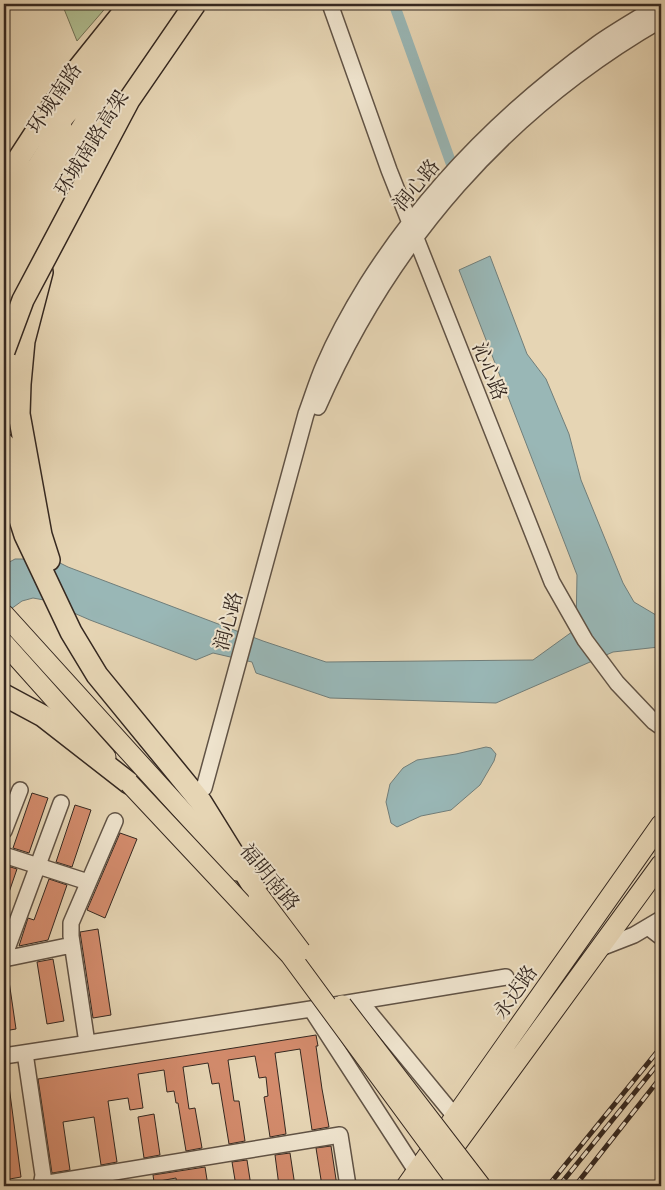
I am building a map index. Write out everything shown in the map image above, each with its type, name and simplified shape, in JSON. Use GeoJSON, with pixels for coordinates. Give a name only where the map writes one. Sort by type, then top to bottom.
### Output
{"type":"FeatureCollection","features":[{"type":"Feature","properties":{"kind":"highway"},"geometry":{"type":"LineString","coordinates":[[4,181],[73,75],[130,4]]}},
{"type":"Feature","properties":{"kind":"highway","name":"环城南路高架"},"geometry":{"type":"LineString","coordinates":[[4,254],[159,4]]}},
{"type":"Feature","properties":{"kind":"highway","name":"环城南路高架"},"geometry":{"type":"LineString","coordinates":[[4,283],[179,4]]}},
{"type":"Feature","properties":{"kind":"highway"},"geometry":{"type":"LineString","coordinates":[[4,351],[23,300],[130,100],[195,4]]}},
{"type":"Feature","properties":{"kind":"highway"},"geometry":{"type":"LineString","coordinates":[[4,200],[39,146],[91,83]]}},
{"type":"Feature","properties":{"kind":"highway"},"geometry":{"type":"LineString","coordinates":[[53,229],[24,341],[19,414],[41,535],[71,632]]}},
{"type":"Feature","properties":{"kind":"highway"},"geometry":{"type":"LineString","coordinates":[[4,396],[15,319]]}},
{"type":"Feature","properties":{"kind":"highway"},"geometry":{"type":"LineString","coordinates":[[4,444],[14,501],[25,535],[71,632],[98,675],[201,802],[258,894]]}},
{"type":"Feature","properties":{"kind":"highway"},"geometry":{"type":"LineString","coordinates":[[4,695],[43,716],[129,783]]}},
{"type":"Feature","properties":{"kind":"main road","name":"环城南路"},"geometry":{"type":"LineString","coordinates":[[4,218],[46,150],[145,4]]}},
{"type":"Feature","properties":{"kind":"main road"},"geometry":{"type":"LineString","coordinates":[[4,301],[115,138],[187,25],[203,4]]}},
{"type":"Feature","properties":{"kind":"main road","name":"福明南路"},"geometry":{"type":"LineString","coordinates":[[4,614],[258,894],[481,1186]]}},
{"type":"Feature","properties":{"kind":"main road","name":"福明南路"},"geometry":{"type":"LineString","coordinates":[[4,643],[129,783],[290,955],[460,1186]]}},
{"type":"Feature","properties":{"kind":"main road","name":"永达路"},"geometry":{"type":"LineString","coordinates":[[419,1183],[661,824]]}},
{"type":"Feature","properties":{"kind":"main road","name":"永达路"},"geometry":{"type":"LineString","coordinates":[[460,1124],[598,949],[661,864]]}},
{"type":"Feature","properties":{"kind":"street","name":"沁心路"},"geometry":{"type":"LineString","coordinates":[[330,4],[389,170],[552,582],[585,640],[617,683],[661,727]]}},
{"type":"Feature","properties":{"kind":"street","name":"润心路"},"geometry":{"type":"LineString","coordinates":[[204,788],[306,414],[324,364],[352,309],[384,257],[410,223],[476,146],[512,112],[567,67],[599,43],[661,4]]}},
{"type":"Feature","properties":{"kind":"street","name":"润心路"},"geometry":{"type":"LineString","coordinates":[[293,464],[333,374],[361,320],[392,270],[440,206],[517,124],[575,76],[631,37],[661,20]]}},
{"type":"Feature","properties":{"kind":"street"},"geometry":{"type":"LineString","coordinates":[[4,830],[20,790]]}},
{"type":"Feature","properties":{"kind":"street"},"geometry":{"type":"LineString","coordinates":[[4,958],[61,802]]}},
{"type":"Feature","properties":{"kind":"street"},"geometry":{"type":"LineString","coordinates":[[88,1043],[70,936],[71,923],[115,821]]}},
{"type":"Feature","properties":{"kind":"street"},"geometry":{"type":"LineString","coordinates":[[4,855],[88,882]]}},
{"type":"Feature","properties":{"kind":"street"},"geometry":{"type":"LineString","coordinates":[[598,949],[634,935],[655,923],[661,937]]}},
{"type":"Feature","properties":{"kind":"street"},"geometry":{"type":"LineString","coordinates":[[4,958],[72,945]]}},
{"type":"Feature","properties":{"kind":"street"},"geometry":{"type":"LineString","coordinates":[[4,1056],[506,977]]}},
{"type":"Feature","properties":{"kind":"street"},"geometry":{"type":"LineString","coordinates":[[360,1001],[460,1124]]}},
{"type":"Feature","properties":{"kind":"street"},"geometry":{"type":"LineString","coordinates":[[311,1009],[419,1183]]}},
{"type":"Feature","properties":{"kind":"street"},"geometry":{"type":"LineString","coordinates":[[25,1053],[43,1175],[39,1186],[340,1134],[348,1186]]}},
{"type":"Feature","properties":{"kind":"green space"},"geometry":{"type":"Polygon","coordinates":[[[62,4],[109,4],[77,41],[62,4]]]}},
{"type":"Feature","properties":{"kind":"water"},"geometry":{"type":"Polygon","coordinates":[[[490,256],[527,354],[546,379],[569,434],[581,480],[623,583],[634,602],[661,618],[661,648],[613,652],[496,703],[330,698],[256,673],[252,662],[213,653],[196,660],[90,620],[44,600],[33,598],[22,601],[4,614],[4,565],[15,559],[52,559],[68,567],[263,641],[326,662],[533,660],[576,629],[577,575],[459,270],[490,256]]]}},
{"type":"Feature","properties":{"kind":"water"},"geometry":{"type":"Polygon","coordinates":[[[486,747],[491,748],[496,754],[494,761],[480,785],[451,810],[421,816],[397,827],[391,823],[386,802],[390,784],[403,768],[417,760],[486,747]]]}},
{"type":"Feature","properties":{"kind":"building"},"geometry":{"type":"Polygon","coordinates":[[[32,793],[48,798],[29,853],[13,848],[32,793]]]}},
{"type":"Feature","properties":{"kind":"building"},"geometry":{"type":"Polygon","coordinates":[[[75,805],[91,810],[72,867],[56,862],[75,805]]]}},
{"type":"Feature","properties":{"kind":"building"},"geometry":{"type":"Polygon","coordinates":[[[120,833],[137,839],[105,918],[87,910],[120,833]]]}},
{"type":"Feature","properties":{"kind":"building"},"geometry":{"type":"Polygon","coordinates":[[[4,865],[17,869],[5,904],[4,904],[4,865]]]}},
{"type":"Feature","properties":{"kind":"building"},"geometry":{"type":"Polygon","coordinates":[[[49,879],[67,885],[48,940],[19,946],[28,918],[34,920],[49,879]]]}},
{"type":"Feature","properties":{"kind":"building"},"geometry":{"type":"Polygon","coordinates":[[[98,929],[111,1015],[93,1018],[80,932],[98,929]]]}},
{"type":"Feature","properties":{"kind":"building"},"geometry":{"type":"Polygon","coordinates":[[[53,959],[64,1021],[47,1024],[37,962],[53,959]]]}},
{"type":"Feature","properties":{"kind":"building"},"geometry":{"type":"Polygon","coordinates":[[[4,981],[9,981],[16,1029],[4,1031],[4,981]]]}},
{"type":"Feature","properties":{"kind":"building"},"geometry":{"type":"Polygon","coordinates":[[[316,1035],[322,1089],[329,1127],[312,1130],[300,1049],[275,1053],[286,1134],[270,1137],[264,1097],[268,1096],[266,1077],[259,1078],[255,1056],[228,1060],[234,1101],[239,1101],[245,1141],[229,1144],[219,1083],[212,1084],[208,1063],[183,1067],[189,1109],[195,1108],[202,1148],[186,1151],[178,1103],[176,1103],[174,1091],[167,1092],[164,1070],[138,1074],[143,1108],[130,1110],[128,1098],[108,1101],[117,1162],[101,1165],[94,1117],[63,1122],[70,1170],[52,1173],[38,1079],[316,1035]]]}},
{"type":"Feature","properties":{"kind":"building"},"geometry":{"type":"Polygon","coordinates":[[[4,1086],[9,1086],[21,1177],[4,1180],[4,1086]]]}},
{"type":"Feature","properties":{"kind":"building"},"geometry":{"type":"Polygon","coordinates":[[[154,1114],[160,1155],[144,1158],[138,1117],[154,1114]]]}},
{"type":"Feature","properties":{"kind":"building"},"geometry":{"type":"Polygon","coordinates":[[[331,1146],[337,1186],[322,1186],[316,1148],[331,1146]]]}},
{"type":"Feature","properties":{"kind":"building"},"geometry":{"type":"Polygon","coordinates":[[[290,1153],[295,1186],[279,1186],[275,1155],[290,1153]]]}},
{"type":"Feature","properties":{"kind":"building"},"geometry":{"type":"Polygon","coordinates":[[[247,1160],[251,1186],[236,1186],[232,1162],[247,1160]]]}},
{"type":"Feature","properties":{"kind":"building"},"geometry":{"type":"Polygon","coordinates":[[[205,1167],[208,1186],[177,1186],[176,1178],[154,1182],[153,1175],[205,1167]]]}},
{"type":"Feature","properties":{"kind":"waterway"},"geometry":{"type":"LineString","coordinates":[[394,4],[456,177]]}},
{"type":"Feature","properties":{"kind":"railway"},"geometry":{"type":"LineString","coordinates":[[548,1186],[661,1047]]}},
{"type":"Feature","properties":{"kind":"railway"},"geometry":{"type":"LineString","coordinates":[[559,1186],[661,1060]]}},
{"type":"Feature","properties":{"kind":"railway"},"geometry":{"type":"LineString","coordinates":[[575,1186],[661,1077]]}}]}
